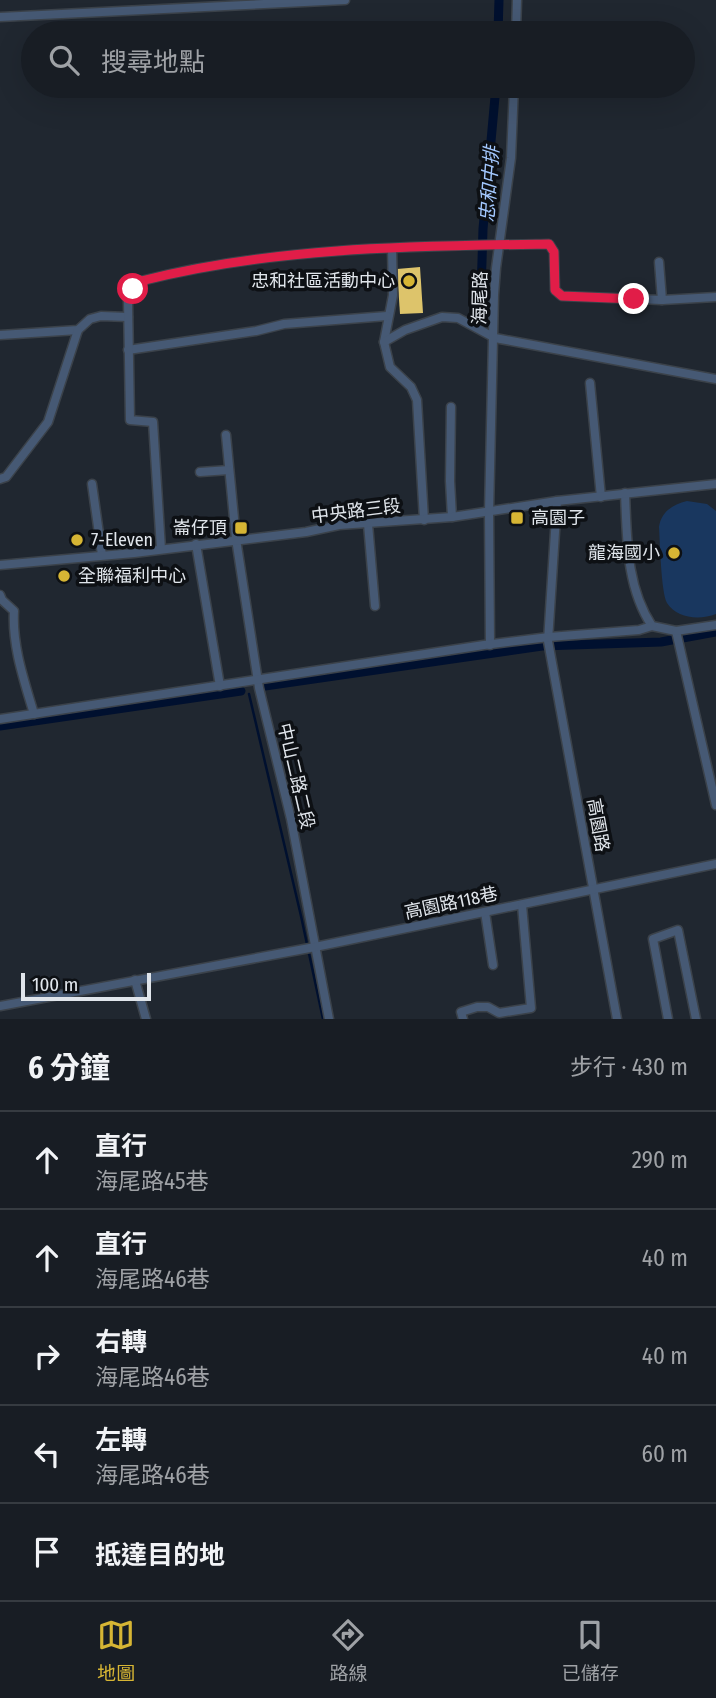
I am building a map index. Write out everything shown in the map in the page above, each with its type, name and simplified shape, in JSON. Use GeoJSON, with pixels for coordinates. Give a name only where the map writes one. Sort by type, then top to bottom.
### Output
{"type":"FeatureCollection","features":[{"type":"Feature","properties":{"kind":"street"},"geometry":{"type":"LineString","coordinates":[[0,17],[345,0]]}},
{"type":"Feature","properties":{"kind":"street"},"geometry":{"type":"LineString","coordinates":[[516,21],[517,0]]}},
{"type":"Feature","properties":{"kind":"street","name":"海尾路"},"geometry":{"type":"LineString","coordinates":[[490,645],[489,512],[496,268],[511,158],[514,98]]}},
{"type":"Feature","properties":{"kind":"street"},"geometry":{"type":"LineString","coordinates":[[161,549],[153,422],[130,420],[128,301],[133,289],[141,281],[228,263],[392,249],[549,244],[554,252],[555,290],[562,296],[662,300],[716,297]]}},
{"type":"Feature","properties":{"kind":"street"},"geometry":{"type":"LineString","coordinates":[[392,249],[393,295],[383,342],[390,367],[411,387],[417,400],[424,520]]}},
{"type":"Feature","properties":{"kind":"street"},"geometry":{"type":"LineString","coordinates":[[659,262],[662,300]]}},
{"type":"Feature","properties":{"kind":"street"},"geometry":{"type":"LineString","coordinates":[[0,480],[6,477],[48,422],[78,330],[90,320],[101,316],[128,317]]}},
{"type":"Feature","properties":{"kind":"street"},"geometry":{"type":"LineString","coordinates":[[128,350],[256,331],[284,324],[387,316]]}},
{"type":"Feature","properties":{"kind":"street"},"geometry":{"type":"LineString","coordinates":[[383,342],[405,330],[442,317],[458,318],[495,338],[716,379]]}},
{"type":"Feature","properties":{"kind":"street"},"geometry":{"type":"LineString","coordinates":[[0,335],[78,330]]}},
{"type":"Feature","properties":{"kind":"street"},"geometry":{"type":"LineString","coordinates":[[590,383],[601,497]]}},
{"type":"Feature","properties":{"kind":"street"},"geometry":{"type":"LineString","coordinates":[[451,407],[452,517]]}},
{"type":"Feature","properties":{"kind":"street","name":"中山二路二段"},"geometry":{"type":"LineString","coordinates":[[226,435],[236,539],[258,680],[291,819],[329,1019]]}},
{"type":"Feature","properties":{"kind":"street"},"geometry":{"type":"LineString","coordinates":[[200,472],[229,470]]}},
{"type":"Feature","properties":{"kind":"street"},"geometry":{"type":"LineString","coordinates":[[92,484],[102,555]]}},
{"type":"Feature","properties":{"kind":"street","name":"中央路三段"},"geometry":{"type":"LineString","coordinates":[[0,565],[452,517],[557,501],[716,484]]}},
{"type":"Feature","properties":{"kind":"street"},"geometry":{"type":"LineString","coordinates":[[625,493],[631,570],[641,610],[652,626],[677,638],[716,625]]}},
{"type":"Feature","properties":{"kind":"street","name":"高園路"},"geometry":{"type":"LineString","coordinates":[[557,501],[549,642],[617,1019]]}},
{"type":"Feature","properties":{"kind":"street"},"geometry":{"type":"LineString","coordinates":[[368,524],[375,606]]}},
{"type":"Feature","properties":{"kind":"street"},"geometry":{"type":"LineString","coordinates":[[197,544],[220,686]]}},
{"type":"Feature","properties":{"kind":"street"},"geometry":{"type":"LineString","coordinates":[[0,595],[14,611],[13,627],[17,651],[34,714]]}},
{"type":"Feature","properties":{"kind":"street"},"geometry":{"type":"LineString","coordinates":[[0,719],[490,645],[549,642],[652,626]]}},
{"type":"Feature","properties":{"kind":"street"},"geometry":{"type":"LineString","coordinates":[[677,638],[716,805]]}},
{"type":"Feature","properties":{"kind":"street","name":"高園路118巷"},"geometry":{"type":"LineString","coordinates":[[0,1006],[315,947],[716,864]]}},
{"type":"Feature","properties":{"kind":"street"},"geometry":{"type":"LineString","coordinates":[[462,1016],[477,1007],[488,1007],[499,1013],[531,1008],[522,905]]}},
{"type":"Feature","properties":{"kind":"street"},"geometry":{"type":"LineString","coordinates":[[485,912],[493,965]]}},
{"type":"Feature","properties":{"kind":"street"},"geometry":{"type":"LineString","coordinates":[[668,1019],[653,939],[678,930],[696,1019]]}},
{"type":"Feature","properties":{"kind":"street"},"geometry":{"type":"LineString","coordinates":[[135,980],[146,1019]]}},
{"type":"Feature","properties":{"kind":"shaded area"},"geometry":{"type":"Polygon","coordinates":[[[687,501],[707,504],[716,511],[716,614],[703,617],[689,617],[671,608],[663,589],[660,522],[668,510],[687,501]]]}},
{"type":"Feature","properties":{"kind":"building","name":"忠和社區活動中心"},"geometry":{"type":"Polygon","coordinates":[[[420,267],[423,313],[400,314],[397,269],[420,267]]]}},
{"type":"Feature","properties":{"kind":"waterway","name":"忠和中排"},"geometry":{"type":"LineString","coordinates":[[498,21],[499,0]]}},
{"type":"Feature","properties":{"kind":"waterway","name":"忠和中排"},"geometry":{"type":"LineString","coordinates":[[480,324],[483,229],[495,98]]}},
{"type":"Feature","properties":{"kind":"waterway"},"geometry":{"type":"LineString","coordinates":[[265,686],[542,646],[661,642],[716,632]]}},
{"type":"Feature","properties":{"kind":"waterway"},"geometry":{"type":"LineString","coordinates":[[0,726],[241,691]]}},
{"type":"Feature","properties":{"kind":"waterway"},"geometry":{"type":"LineString","coordinates":[[249,694],[323,1019]]}},
{"type":"Feature","properties":{"kind":"place","name":"忠和社區活動中心"},"geometry":{"type":"Point","coordinates":[409,281]}},
{"type":"Feature","properties":{"kind":"place","name":"高園子"},"geometry":{"type":"Point","coordinates":[517,518]}},
{"type":"Feature","properties":{"kind":"place","name":"崙仔頂"},"geometry":{"type":"Point","coordinates":[241,528]}},
{"type":"Feature","properties":{"kind":"place","name":"7-Eleven"},"geometry":{"type":"Point","coordinates":[77,540]}},
{"type":"Feature","properties":{"kind":"place","name":"龍海國小"},"geometry":{"type":"Point","coordinates":[674,553]}},
{"type":"Feature","properties":{"kind":"place","name":"全聯福利中心"},"geometry":{"type":"Point","coordinates":[64,576]}},
{"type":"Feature","properties":{"kind":"route"},"geometry":{"type":"LineString","coordinates":[[133,289],[141,281],[228,263],[459,244],[549,244],[554,252],[555,290],[562,296],[634,299]]}}]}
